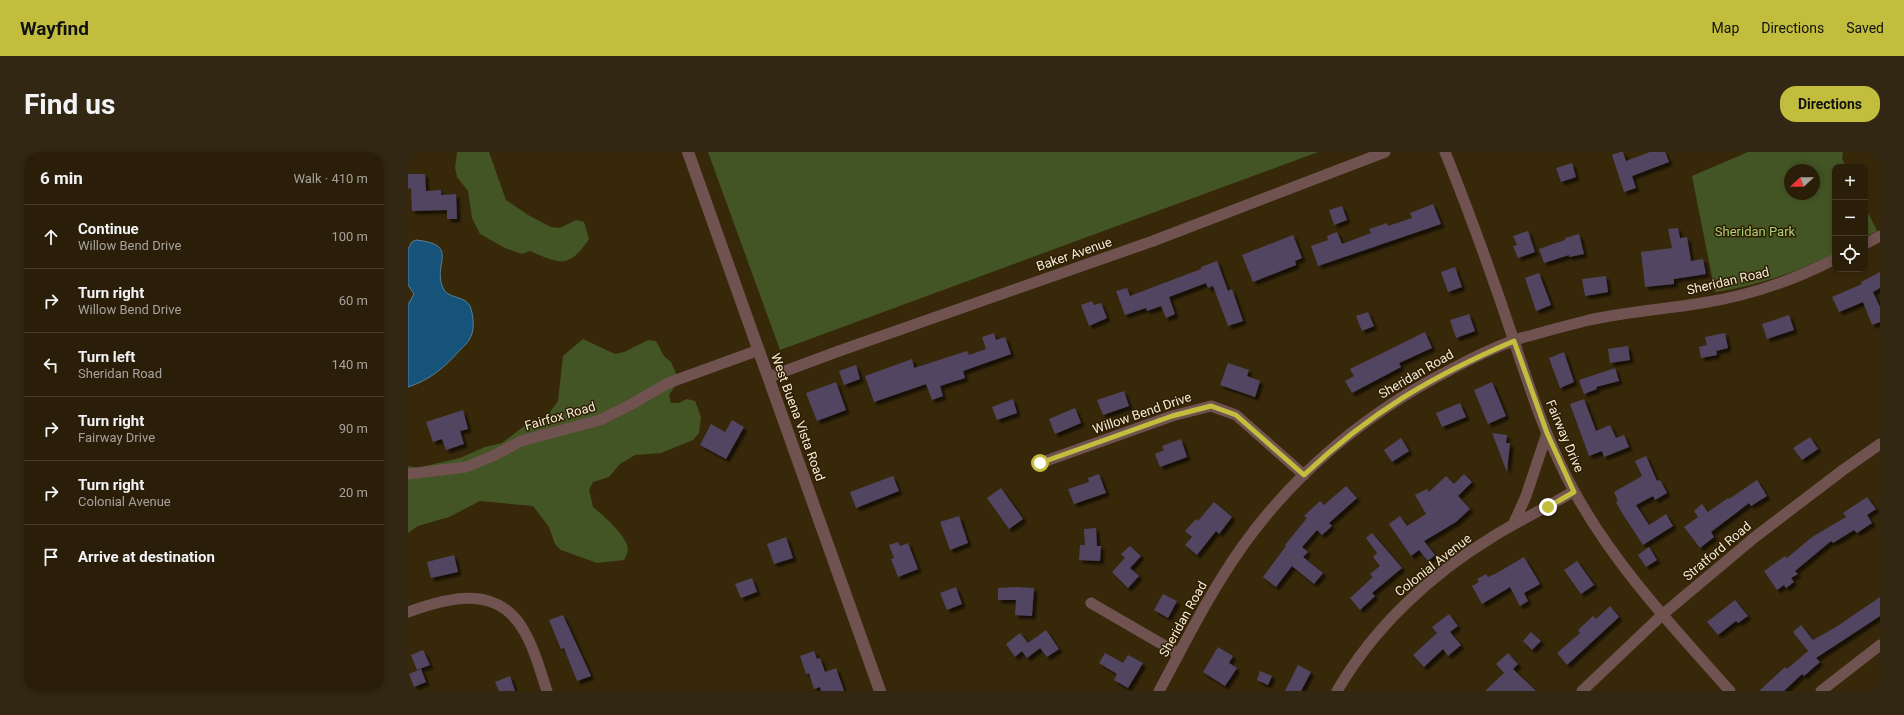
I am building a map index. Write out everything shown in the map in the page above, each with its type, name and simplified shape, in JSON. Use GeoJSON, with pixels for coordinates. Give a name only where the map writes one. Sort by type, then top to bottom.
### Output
{"type":"FeatureCollection","features":[{"type":"Feature","properties":{"kind":"street","name":"West Buena Vista Road"},"geometry":{"type":"LineString","coordinates":[[688,152],[880,691]]}},
{"type":"Feature","properties":{"kind":"street","name":"Baker Avenue"},"geometry":{"type":"LineString","coordinates":[[769,377],[839,350],[1153,241],[1385,152]]}},
{"type":"Feature","properties":{"kind":"street","name":"Fairway Drive"},"geometry":{"type":"LineString","coordinates":[[1445,152],[1461,192],[1547,433],[1574,492],[1598,531],[1624,567],[1662,615],[1730,691]]}},
{"type":"Feature","properties":{"kind":"street"},"geometry":{"type":"LineString","coordinates":[[1868,242],[1880,236]]}},
{"type":"Feature","properties":{"kind":"street","name":"Sheridan Road"},"geometry":{"type":"LineString","coordinates":[[1159,691],[1217,586],[1242,547],[1268,515],[1304,475],[1355,430],[1404,395],[1466,361],[1514,341],[1590,320],[1729,298],[1782,282],[1832,261]]}},
{"type":"Feature","properties":{"kind":"street","name":"Fairfox Road"},"geometry":{"type":"LineString","coordinates":[[408,474],[466,467],[493,456],[521,441],[600,420],[632,404],[668,383],[759,350]]}},
{"type":"Feature","properties":{"kind":"street","name":"Willow Bend Drive"},"geometry":{"type":"LineString","coordinates":[[1040,463],[1172,416],[1211,406],[1236,415],[1304,475]]}},
{"type":"Feature","properties":{"kind":"street"},"geometry":{"type":"LineString","coordinates":[[1513,525],[1526,496],[1547,433]]}},
{"type":"Feature","properties":{"kind":"street","name":"Stratford Road"},"geometry":{"type":"LineString","coordinates":[[1582,691],[1662,615],[1755,537],[1843,470],[1880,444]]}},
{"type":"Feature","properties":{"kind":"street","name":"Colonial Avenue"},"geometry":{"type":"LineString","coordinates":[[1337,691],[1363,652],[1400,608],[1448,568],[1513,525],[1574,492]]}},
{"type":"Feature","properties":{"kind":"street"},"geometry":{"type":"LineString","coordinates":[[408,612],[431,603],[462,597],[482,599],[498,605],[516,620],[524,631],[547,691]]}},
{"type":"Feature","properties":{"kind":"street"},"geometry":{"type":"LineString","coordinates":[[1091,603],[1179,654]]}},
{"type":"Feature","properties":{"kind":"street"},"geometry":{"type":"LineString","coordinates":[[1821,691],[1880,645]]}},
{"type":"Feature","properties":{"kind":"green space"},"geometry":{"type":"Polygon","coordinates":[[[457,152],[489,152],[506,200],[528,215],[551,227],[560,228],[576,220],[584,222],[589,239],[582,249],[569,259],[557,261],[530,251],[522,254],[505,248],[480,234],[472,218],[468,191],[457,177],[455,168],[457,152]]]}},
{"type":"Feature","properties":{"kind":"green space"},"geometry":{"type":"Polygon","coordinates":[[[708,152],[1318,152],[780,350],[708,152]]]}},
{"type":"Feature","properties":{"kind":"green space","name":"Sheridan Park"},"geometry":{"type":"Polygon","coordinates":[[[1748,152],[1843,152],[1842,158],[1845,164],[1832,164],[1832,254],[1791,272],[1761,282],[1715,292],[1692,176],[1748,152]]]}},
{"type":"Feature","properties":{"kind":"green space"},"geometry":{"type":"Polygon","coordinates":[[[1868,212],[1877,231],[1868,236],[1868,212]]]}},
{"type":"Feature","properties":{"kind":"green space"},"geometry":{"type":"Polygon","coordinates":[[[583,339],[615,354],[624,352],[648,340],[656,341],[664,356],[671,362],[679,380],[669,395],[671,403],[679,403],[687,399],[695,401],[701,417],[699,433],[693,440],[661,453],[635,455],[620,464],[609,477],[593,482],[589,490],[593,507],[612,524],[625,540],[628,551],[624,560],[597,563],[561,550],[555,544],[549,527],[533,506],[480,501],[449,517],[418,526],[408,533],[408,466],[417,468],[460,458],[485,447],[502,443],[523,427],[547,416],[558,401],[563,356],[583,339]]]}},
{"type":"Feature","properties":{"kind":"water"},"geometry":{"type":"Polygon","coordinates":[[[416,240],[430,242],[438,246],[442,256],[440,271],[443,288],[448,294],[464,300],[470,306],[473,317],[473,325],[469,340],[449,362],[430,377],[408,387],[408,305],[414,294],[408,285],[408,249],[412,242],[416,240]]]}},
{"type":"Feature","properties":{"kind":"building"},"geometry":{"type":"Polygon","coordinates":[[[1623,152],[1626,161],[1650,152],[1665,152],[1669,162],[1632,176],[1636,188],[1624,192],[1612,155],[1623,152]]]}},
{"type":"Feature","properties":{"kind":"building"},"geometry":{"type":"Polygon","coordinates":[[[1572,163],[1576,177],[1561,182],[1556,168],[1572,163]]]}},
{"type":"Feature","properties":{"kind":"building"},"geometry":{"type":"Polygon","coordinates":[[[408,174],[425,174],[426,191],[441,190],[441,195],[456,194],[457,219],[447,219],[447,210],[412,211],[411,188],[408,189],[408,174]]]}},
{"type":"Feature","properties":{"kind":"building"},"geometry":{"type":"Polygon","coordinates":[[[1433,204],[1441,224],[1318,266],[1311,246],[1328,240],[1327,236],[1337,232],[1342,244],[1371,233],[1369,229],[1387,223],[1388,226],[1412,218],[1410,213],[1433,204]]]}},
{"type":"Feature","properties":{"kind":"building"},"geometry":{"type":"Polygon","coordinates":[[[1342,206],[1347,220],[1334,225],[1329,210],[1342,206]]]}},
{"type":"Feature","properties":{"kind":"building"},"geometry":{"type":"Polygon","coordinates":[[[1678,228],[1680,238],[1687,237],[1691,261],[1703,259],[1706,274],[1674,279],[1674,284],[1645,287],[1641,252],[1672,248],[1668,229],[1678,228]]]}},
{"type":"Feature","properties":{"kind":"building"},"geometry":{"type":"Polygon","coordinates":[[[1528,231],[1535,252],[1518,258],[1513,246],[1517,245],[1513,236],[1528,231]]]}},
{"type":"Feature","properties":{"kind":"building"},"geometry":{"type":"Polygon","coordinates":[[[1579,234],[1584,254],[1569,257],[1569,255],[1544,263],[1539,249],[1579,234]]]}},
{"type":"Feature","properties":{"kind":"building"},"geometry":{"type":"Polygon","coordinates":[[[1293,235],[1302,258],[1295,261],[1296,265],[1253,282],[1242,255],[1293,235]]]}},
{"type":"Feature","properties":{"kind":"building"},"geometry":{"type":"Polygon","coordinates":[[[1217,261],[1228,291],[1232,289],[1243,321],[1228,326],[1213,286],[1208,288],[1206,283],[1169,297],[1175,314],[1166,318],[1161,306],[1147,311],[1146,308],[1125,315],[1116,291],[1127,288],[1130,296],[1201,269],[1201,267],[1217,261]]]}},
{"type":"Feature","properties":{"kind":"building"},"geometry":{"type":"Polygon","coordinates":[[[1455,267],[1462,287],[1448,292],[1441,272],[1455,267]]]}},
{"type":"Feature","properties":{"kind":"building"},"geometry":{"type":"Polygon","coordinates":[[[1880,272],[1880,288],[1873,292],[1880,307],[1880,322],[1872,325],[1863,302],[1839,312],[1832,297],[1862,284],[1861,282],[1880,272]]]}},
{"type":"Feature","properties":{"kind":"building"},"geometry":{"type":"Polygon","coordinates":[[[1539,273],[1551,305],[1536,311],[1525,278],[1539,273]]]}},
{"type":"Feature","properties":{"kind":"building"},"geometry":{"type":"Polygon","coordinates":[[[1606,276],[1608,292],[1585,296],[1582,279],[1606,276]]]}},
{"type":"Feature","properties":{"kind":"building"},"geometry":{"type":"Polygon","coordinates":[[[1092,301],[1094,305],[1101,303],[1107,318],[1089,326],[1081,305],[1092,301]]]}},
{"type":"Feature","properties":{"kind":"building"},"geometry":{"type":"Polygon","coordinates":[[[1368,312],[1374,326],[1362,331],[1356,316],[1368,312]]]}},
{"type":"Feature","properties":{"kind":"building"},"geometry":{"type":"Polygon","coordinates":[[[1469,314],[1475,331],[1456,338],[1450,320],[1469,314]]]}},
{"type":"Feature","properties":{"kind":"building"},"geometry":{"type":"Polygon","coordinates":[[[1789,315],[1794,330],[1767,339],[1762,324],[1789,315]]]}},
{"type":"Feature","properties":{"kind":"building"},"geometry":{"type":"Polygon","coordinates":[[[1425,332],[1432,348],[1399,363],[1401,367],[1352,393],[1345,381],[1354,376],[1350,369],[1425,332]]]}},
{"type":"Feature","properties":{"kind":"building"},"geometry":{"type":"Polygon","coordinates":[[[994,333],[996,340],[1005,337],[1011,354],[963,371],[965,378],[940,386],[943,396],[932,400],[926,384],[874,402],[865,376],[912,359],[914,368],[967,351],[969,355],[986,349],[982,337],[994,333]]]}},
{"type":"Feature","properties":{"kind":"building"},"geometry":{"type":"Polygon","coordinates":[[[1725,333],[1728,348],[1716,351],[1717,355],[1701,358],[1699,347],[1707,345],[1705,337],[1725,333]]]}},
{"type":"Feature","properties":{"kind":"building"},"geometry":{"type":"Polygon","coordinates":[[[1628,346],[1630,360],[1610,363],[1608,349],[1628,346]]]}},
{"type":"Feature","properties":{"kind":"building"},"geometry":{"type":"Polygon","coordinates":[[[1564,352],[1574,382],[1560,388],[1549,358],[1564,352]]]}},
{"type":"Feature","properties":{"kind":"building"},"geometry":{"type":"Polygon","coordinates":[[[1228,363],[1249,370],[1247,376],[1260,381],[1255,397],[1220,385],[1228,363]]]}},
{"type":"Feature","properties":{"kind":"building"},"geometry":{"type":"Polygon","coordinates":[[[856,365],[860,379],[844,385],[839,371],[856,365]]]}},
{"type":"Feature","properties":{"kind":"building"},"geometry":{"type":"Polygon","coordinates":[[[1615,368],[1619,381],[1596,387],[1597,389],[1584,394],[1579,380],[1615,368]]]}},
{"type":"Feature","properties":{"kind":"building"},"geometry":{"type":"Polygon","coordinates":[[[836,382],[846,410],[817,421],[806,393],[836,382]]]}},
{"type":"Feature","properties":{"kind":"building"},"geometry":{"type":"Polygon","coordinates":[[[1492,382],[1506,416],[1488,424],[1474,390],[1492,382]]]}},
{"type":"Feature","properties":{"kind":"building"},"geometry":{"type":"Polygon","coordinates":[[[1124,391],[1129,406],[1103,415],[1097,400],[1124,391]]]}},
{"type":"Feature","properties":{"kind":"building"},"geometry":{"type":"Polygon","coordinates":[[[1013,399],[1017,413],[997,420],[992,407],[1013,399]]]}},
{"type":"Feature","properties":{"kind":"building"},"geometry":{"type":"Polygon","coordinates":[[[1584,399],[1596,431],[1610,425],[1616,438],[1624,435],[1629,447],[1604,457],[1602,451],[1589,456],[1570,404],[1584,399]]]}},
{"type":"Feature","properties":{"kind":"building"},"geometry":{"type":"Polygon","coordinates":[[[1460,403],[1466,417],[1442,427],[1436,413],[1460,403]]]}},
{"type":"Feature","properties":{"kind":"building"},"geometry":{"type":"Polygon","coordinates":[[[1075,408],[1081,423],[1055,434],[1049,419],[1075,408]]]}},
{"type":"Feature","properties":{"kind":"building"},"geometry":{"type":"Polygon","coordinates":[[[463,410],[468,429],[460,431],[464,444],[446,450],[442,439],[433,442],[426,422],[463,410]]]}},
{"type":"Feature","properties":{"kind":"building"},"geometry":{"type":"Polygon","coordinates":[[[732,420],[744,427],[726,459],[700,445],[711,424],[725,432],[732,420]]]}},
{"type":"Feature","properties":{"kind":"building"},"geometry":{"type":"Polygon","coordinates":[[[1492,433],[1507,435],[1506,443],[1510,443],[1507,472],[1492,433]]]}},
{"type":"Feature","properties":{"kind":"building"},"geometry":{"type":"Polygon","coordinates":[[[1810,437],[1818,449],[1802,460],[1793,448],[1810,437]]]}},
{"type":"Feature","properties":{"kind":"building"},"geometry":{"type":"Polygon","coordinates":[[[1401,438],[1409,451],[1392,462],[1384,450],[1401,438]]]}},
{"type":"Feature","properties":{"kind":"building"},"geometry":{"type":"Polygon","coordinates":[[[1181,439],[1187,457],[1160,467],[1155,454],[1164,450],[1162,446],[1181,439]]]}},
{"type":"Feature","properties":{"kind":"building"},"geometry":{"type":"Polygon","coordinates":[[[1646,456],[1657,481],[1660,480],[1667,493],[1655,500],[1653,496],[1636,505],[1649,525],[1666,514],[1673,526],[1643,545],[1622,513],[1616,502],[1618,501],[1614,492],[1642,476],[1635,461],[1646,456]]]}},
{"type":"Feature","properties":{"kind":"building"},"geometry":{"type":"Polygon","coordinates":[[[1099,474],[1106,493],[1074,504],[1068,489],[1089,482],[1088,478],[1099,474]]]}},
{"type":"Feature","properties":{"kind":"building"},"geometry":{"type":"Polygon","coordinates":[[[1464,474],[1472,482],[1458,496],[1470,509],[1456,522],[1424,541],[1435,555],[1428,561],[1419,550],[1411,556],[1389,524],[1400,516],[1407,526],[1426,514],[1415,495],[1427,489],[1429,492],[1446,476],[1454,484],[1464,474]]]}},
{"type":"Feature","properties":{"kind":"building"},"geometry":{"type":"Polygon","coordinates":[[[893,476],[899,491],[856,508],[850,492],[893,476]]]}},
{"type":"Feature","properties":{"kind":"building"},"geometry":{"type":"Polygon","coordinates":[[[1757,480],[1767,496],[1751,506],[1749,503],[1711,532],[1714,537],[1700,548],[1684,527],[1698,517],[1694,511],[1702,504],[1708,512],[1757,480]]]}},
{"type":"Feature","properties":{"kind":"building"},"geometry":{"type":"Polygon","coordinates":[[[1346,486],[1357,498],[1329,523],[1332,526],[1322,535],[1317,530],[1302,547],[1308,552],[1303,557],[1323,573],[1314,584],[1292,566],[1276,587],[1263,577],[1286,546],[1285,545],[1307,518],[1304,516],[1320,501],[1324,505],[1346,486]]]}},
{"type":"Feature","properties":{"kind":"building"},"geometry":{"type":"Polygon","coordinates":[[[1001,488],[1023,519],[1009,529],[987,498],[1001,488]]]}},
{"type":"Feature","properties":{"kind":"building"},"geometry":{"type":"Polygon","coordinates":[[[1867,497],[1876,509],[1867,515],[1872,523],[1857,533],[1854,530],[1833,543],[1831,541],[1795,571],[1798,574],[1791,578],[1794,582],[1786,588],[1784,585],[1777,590],[1764,571],[1785,556],[1787,558],[1812,537],[1846,517],[1843,513],[1867,497]]]}},
{"type":"Feature","properties":{"kind":"building"},"geometry":{"type":"Polygon","coordinates":[[[1214,502],[1232,517],[1219,534],[1216,531],[1197,555],[1185,545],[1192,537],[1185,531],[1196,519],[1198,521],[1214,502]]]}},
{"type":"Feature","properties":{"kind":"building"},"geometry":{"type":"Polygon","coordinates":[[[959,516],[968,543],[950,550],[940,522],[959,516]]]}},
{"type":"Feature","properties":{"kind":"building"},"geometry":{"type":"Polygon","coordinates":[[[1096,528],[1097,546],[1101,546],[1100,561],[1079,560],[1080,545],[1085,545],[1084,529],[1096,528]]]}},
{"type":"Feature","properties":{"kind":"building"},"geometry":{"type":"Polygon","coordinates":[[[1372,533],[1402,568],[1372,593],[1375,596],[1360,610],[1350,598],[1373,577],[1370,574],[1380,566],[1373,557],[1377,553],[1366,538],[1372,533]]]}},
{"type":"Feature","properties":{"kind":"building"},"geometry":{"type":"Polygon","coordinates":[[[786,537],[793,558],[774,564],[767,544],[786,537]]]}},
{"type":"Feature","properties":{"kind":"building"},"geometry":{"type":"Polygon","coordinates":[[[898,542],[900,546],[908,543],[918,569],[898,577],[891,559],[894,558],[889,545],[898,542]]]}},
{"type":"Feature","properties":{"kind":"building"},"geometry":{"type":"Polygon","coordinates":[[[1130,546],[1141,556],[1130,568],[1139,576],[1128,588],[1112,572],[1125,558],[1121,554],[1130,546]]]}},
{"type":"Feature","properties":{"kind":"building"},"geometry":{"type":"Polygon","coordinates":[[[1649,547],[1657,560],[1646,567],[1638,555],[1649,547]]]}},
{"type":"Feature","properties":{"kind":"building"},"geometry":{"type":"Polygon","coordinates":[[[454,555],[458,572],[431,578],[427,562],[454,555]]]}},
{"type":"Feature","properties":{"kind":"building"},"geometry":{"type":"Polygon","coordinates":[[[1524,557],[1540,584],[1524,593],[1528,601],[1520,606],[1510,587],[1482,604],[1472,586],[1479,582],[1477,579],[1486,574],[1488,577],[1497,573],[1524,557]]]}},
{"type":"Feature","properties":{"kind":"building"},"geometry":{"type":"Polygon","coordinates":[[[1577,561],[1594,585],[1581,594],[1564,570],[1577,561]]]}},
{"type":"Feature","properties":{"kind":"building"},"geometry":{"type":"Polygon","coordinates":[[[752,578],[757,592],[741,598],[735,584],[752,578]]]}},
{"type":"Feature","properties":{"kind":"building"},"geometry":{"type":"Polygon","coordinates":[[[956,587],[962,604],[947,610],[940,593],[956,587]]]}},
{"type":"Feature","properties":{"kind":"building"},"geometry":{"type":"Polygon","coordinates":[[[998,588],[1034,588],[1032,616],[1015,615],[1016,600],[998,600],[998,588]]]}},
{"type":"Feature","properties":{"kind":"building"},"geometry":{"type":"Polygon","coordinates":[[[1163,594],[1177,601],[1168,618],[1154,610],[1163,594]]]}},
{"type":"Feature","properties":{"kind":"building"},"geometry":{"type":"Polygon","coordinates":[[[1880,597],[1880,616],[1816,658],[1820,662],[1804,676],[1802,674],[1784,691],[1759,691],[1785,667],[1787,669],[1808,651],[1793,632],[1801,625],[1813,640],[1836,627],[1880,597]]]}},
{"type":"Feature","properties":{"kind":"building"},"geometry":{"type":"Polygon","coordinates":[[[1735,600],[1748,616],[1738,623],[1736,621],[1718,635],[1707,622],[1735,600]]]}},
{"type":"Feature","properties":{"kind":"building"},"geometry":{"type":"Polygon","coordinates":[[[1610,606],[1619,617],[1567,665],[1557,653],[1580,633],[1578,630],[1593,616],[1596,619],[1610,606]]]}},
{"type":"Feature","properties":{"kind":"building"},"geometry":{"type":"Polygon","coordinates":[[[1449,614],[1458,626],[1450,632],[1461,645],[1448,656],[1443,649],[1424,667],[1413,655],[1437,633],[1432,627],[1449,614]]]}},
{"type":"Feature","properties":{"kind":"building"},"geometry":{"type":"Polygon","coordinates":[[[563,615],[591,676],[577,681],[564,648],[561,649],[549,620],[563,615]]]}},
{"type":"Feature","properties":{"kind":"building"},"geometry":{"type":"Polygon","coordinates":[[[1046,630],[1059,649],[1047,657],[1040,648],[1027,658],[1022,651],[1015,657],[1006,644],[1020,633],[1028,643],[1046,630]]]}},
{"type":"Feature","properties":{"kind":"building"},"geometry":{"type":"Polygon","coordinates":[[[1531,632],[1541,641],[1532,650],[1523,641],[1531,632]]]}},
{"type":"Feature","properties":{"kind":"building"},"geometry":{"type":"Polygon","coordinates":[[[1218,647],[1233,656],[1229,663],[1237,668],[1225,686],[1203,672],[1218,647]]]}},
{"type":"Feature","properties":{"kind":"building"},"geometry":{"type":"Polygon","coordinates":[[[423,650],[430,665],[417,670],[411,655],[423,650]]]}},
{"type":"Feature","properties":{"kind":"building"},"geometry":{"type":"Polygon","coordinates":[[[814,651],[817,659],[820,658],[825,672],[836,668],[844,691],[821,691],[820,687],[814,689],[809,673],[806,674],[800,656],[814,651]]]}},
{"type":"Feature","properties":{"kind":"building"},"geometry":{"type":"Polygon","coordinates":[[[1105,653],[1123,663],[1128,655],[1143,663],[1128,688],[1114,680],[1117,674],[1099,663],[1105,653]]]}},
{"type":"Feature","properties":{"kind":"building"},"geometry":{"type":"Polygon","coordinates":[[[1508,653],[1518,664],[1513,669],[1536,691],[1485,691],[1504,673],[1496,664],[1508,653]]]}},
{"type":"Feature","properties":{"kind":"building"},"geometry":{"type":"Polygon","coordinates":[[[1298,665],[1311,672],[1301,691],[1285,691],[1298,665]]]}},
{"type":"Feature","properties":{"kind":"building"},"geometry":{"type":"Polygon","coordinates":[[[421,669],[426,682],[414,687],[409,674],[421,669]]]}},
{"type":"Feature","properties":{"kind":"building"},"geometry":{"type":"Polygon","coordinates":[[[1260,671],[1272,676],[1268,685],[1257,680],[1260,671]]]}},
{"type":"Feature","properties":{"kind":"building"},"geometry":{"type":"Polygon","coordinates":[[[510,676],[515,691],[499,691],[495,682],[510,676]]]}},
{"type":"Feature","properties":{"kind":"route"},"geometry":{"type":"LineString","coordinates":[[1040,463],[1172,416],[1211,406],[1236,415],[1304,475],[1355,430],[1404,395],[1466,361],[1514,341],[1547,433],[1574,492],[1548,507]]}}]}
